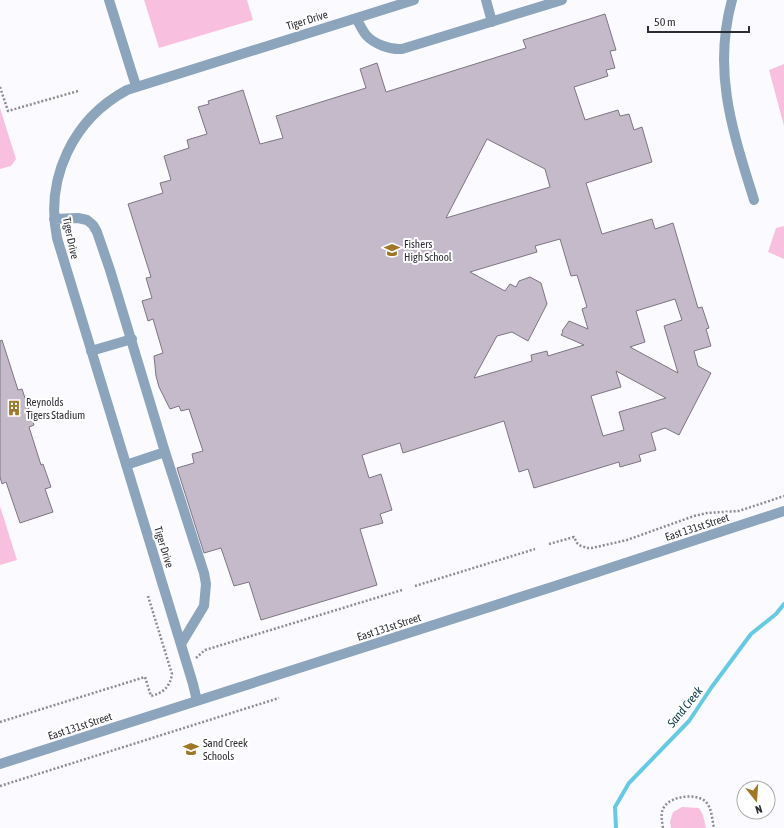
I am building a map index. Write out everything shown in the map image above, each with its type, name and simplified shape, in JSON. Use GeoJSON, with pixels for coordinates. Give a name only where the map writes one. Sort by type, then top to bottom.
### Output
{"type":"FeatureCollection","features":[{"type":"Feature","properties":{"kind":"street"},"geometry":{"type":"LineString","coordinates":[[109,0],[136,86]]}},
{"type":"Feature","properties":{"kind":"street","name":"Tiger Drive"},"geometry":{"type":"LineString","coordinates":[[197,701],[181,644],[60,252],[54,219],[55,196],[59,172],[69,148],[88,119],[120,94],[136,86],[414,0]]}},
{"type":"Feature","properties":{"kind":"street"},"geometry":{"type":"LineString","coordinates":[[486,0],[492,22]]}},
{"type":"Feature","properties":{"kind":"street"},"geometry":{"type":"LineString","coordinates":[[356,18],[366,35],[381,45],[395,50],[562,0]]}},
{"type":"Feature","properties":{"kind":"street"},"geometry":{"type":"LineString","coordinates":[[732,0],[724,39],[723,66],[728,105],[734,134],[754,200]]}},
{"type":"Feature","properties":{"kind":"street"},"geometry":{"type":"LineString","coordinates":[[54,219],[78,218],[87,220],[94,225],[132,339],[165,452],[204,573],[206,584],[204,606],[181,644]]}},
{"type":"Feature","properties":{"kind":"street"},"geometry":{"type":"LineString","coordinates":[[91,351],[132,339]]}},
{"type":"Feature","properties":{"kind":"street"},"geometry":{"type":"LineString","coordinates":[[126,465],[165,452]]}},
{"type":"Feature","properties":{"kind":"street","name":"East 131st Street"},"geometry":{"type":"LineString","coordinates":[[0,764],[784,511]]}},
{"type":"Feature","properties":{"kind":"path"},"geometry":{"type":"LineString","coordinates":[[0,87],[8,111],[78,91]]}},
{"type":"Feature","properties":{"kind":"path"},"geometry":{"type":"LineString","coordinates":[[549,544],[574,537],[577,543],[588,548],[613,544],[694,516],[707,513],[739,510],[784,496]]}},
{"type":"Feature","properties":{"kind":"path"},"geometry":{"type":"LineString","coordinates":[[415,586],[535,549]]}},
{"type":"Feature","properties":{"kind":"path"},"geometry":{"type":"LineString","coordinates":[[195,660],[205,650],[402,590]]}},
{"type":"Feature","properties":{"kind":"path"},"geometry":{"type":"LineString","coordinates":[[0,722],[145,677],[151,696],[164,691],[168,686],[172,674],[148,596]]}},
{"type":"Feature","properties":{"kind":"path"},"geometry":{"type":"LineString","coordinates":[[0,786],[279,698]]}},
{"type":"Feature","properties":{"kind":"path"},"geometry":{"type":"LineString","coordinates":[[663,828],[661,815],[665,805],[673,800],[686,796],[706,801],[710,808],[714,828]]}},
{"type":"Feature","properties":{"kind":"shaded area"},"geometry":{"type":"Polygon","coordinates":[[[144,0],[247,0],[253,20],[159,48],[144,0]]]}},
{"type":"Feature","properties":{"kind":"shaded area"},"geometry":{"type":"Polygon","coordinates":[[[784,64],[784,126],[769,70],[784,64]]]}},
{"type":"Feature","properties":{"kind":"shaded area"},"geometry":{"type":"Polygon","coordinates":[[[0,108],[16,159],[11,166],[0,169],[0,108]]]}},
{"type":"Feature","properties":{"kind":"shaded area"},"geometry":{"type":"Polygon","coordinates":[[[784,226],[784,259],[768,252],[776,228],[784,226]]]}},
{"type":"Feature","properties":{"kind":"shaded area"},"geometry":{"type":"Polygon","coordinates":[[[0,506],[17,560],[0,565],[0,506]]]}},
{"type":"Feature","properties":{"kind":"shaded area"},"geometry":{"type":"Polygon","coordinates":[[[682,807],[699,808],[703,815],[706,828],[671,828],[670,822],[673,812],[682,807]]]}},
{"type":"Feature","properties":{"kind":"building","name":"Fishers High School"},"geometry":{"type":"Polygon","coordinates":[[[605,14],[616,50],[610,51],[615,68],[606,70],[608,76],[574,87],[585,120],[618,110],[620,116],[629,114],[634,130],[642,127],[652,162],[586,183],[602,234],[652,219],[655,229],[673,223],[698,308],[702,307],[709,328],[706,329],[711,346],[694,351],[698,366],[711,373],[679,435],[665,428],[651,433],[656,450],[639,455],[641,461],[620,467],[619,462],[534,488],[528,469],[519,472],[504,421],[403,453],[400,443],[362,455],[369,478],[381,474],[392,510],[380,514],[383,523],[360,529],[377,585],[261,620],[249,582],[234,586],[221,548],[204,553],[177,468],[194,463],[192,454],[203,451],[189,409],[181,411],[179,406],[170,409],[159,387],[156,376],[154,356],[163,353],[153,319],[148,321],[142,301],[152,298],[146,278],[151,277],[128,204],[163,193],[160,183],[171,180],[164,156],[189,148],[187,140],[207,134],[198,107],[209,104],[208,101],[243,90],[260,144],[283,138],[276,116],[366,88],[360,69],[377,63],[386,92],[526,48],[523,40],[605,14]],[[487,139],[446,218],[550,187],[545,169],[487,139]],[[560,239],[535,246],[537,252],[470,272],[505,291],[510,284],[516,287],[519,281],[530,277],[541,283],[547,304],[528,341],[512,332],[497,336],[474,378],[532,361],[531,355],[547,351],[548,356],[584,345],[561,335],[569,321],[588,329],[582,309],[587,307],[577,275],[571,276],[560,239]],[[675,299],[636,311],[645,342],[630,347],[678,373],[664,326],[682,320],[675,299]],[[616,371],[621,387],[591,396],[603,436],[624,430],[619,412],[666,398],[616,371]]]}},
{"type":"Feature","properties":{"kind":"building","name":"Reynolds Tigers Stadium"},"geometry":{"type":"Polygon","coordinates":[[[2,340],[18,390],[22,389],[34,425],[29,427],[41,465],[43,464],[51,487],[45,489],[53,512],[20,523],[6,482],[2,484],[0,477],[0,341],[2,340]]]}},
{"type":"Feature","properties":{"kind":"waterway","name":"Sand Creek"},"geometry":{"type":"LineString","coordinates":[[616,828],[615,807],[629,783],[689,721],[711,688],[751,634],[776,614],[784,604]]}},
{"type":"Feature","properties":{"kind":"place","name":"Fishers High School"},"geometry":{"type":"Point","coordinates":[392,250]}},
{"type":"Feature","properties":{"kind":"place","name":"Reynolds Tigers Stadium"},"geometry":{"type":"Point","coordinates":[14,408]}},
{"type":"Feature","properties":{"kind":"place","name":"Sand Creek Schools"},"geometry":{"type":"Point","coordinates":[191,749]}}]}
